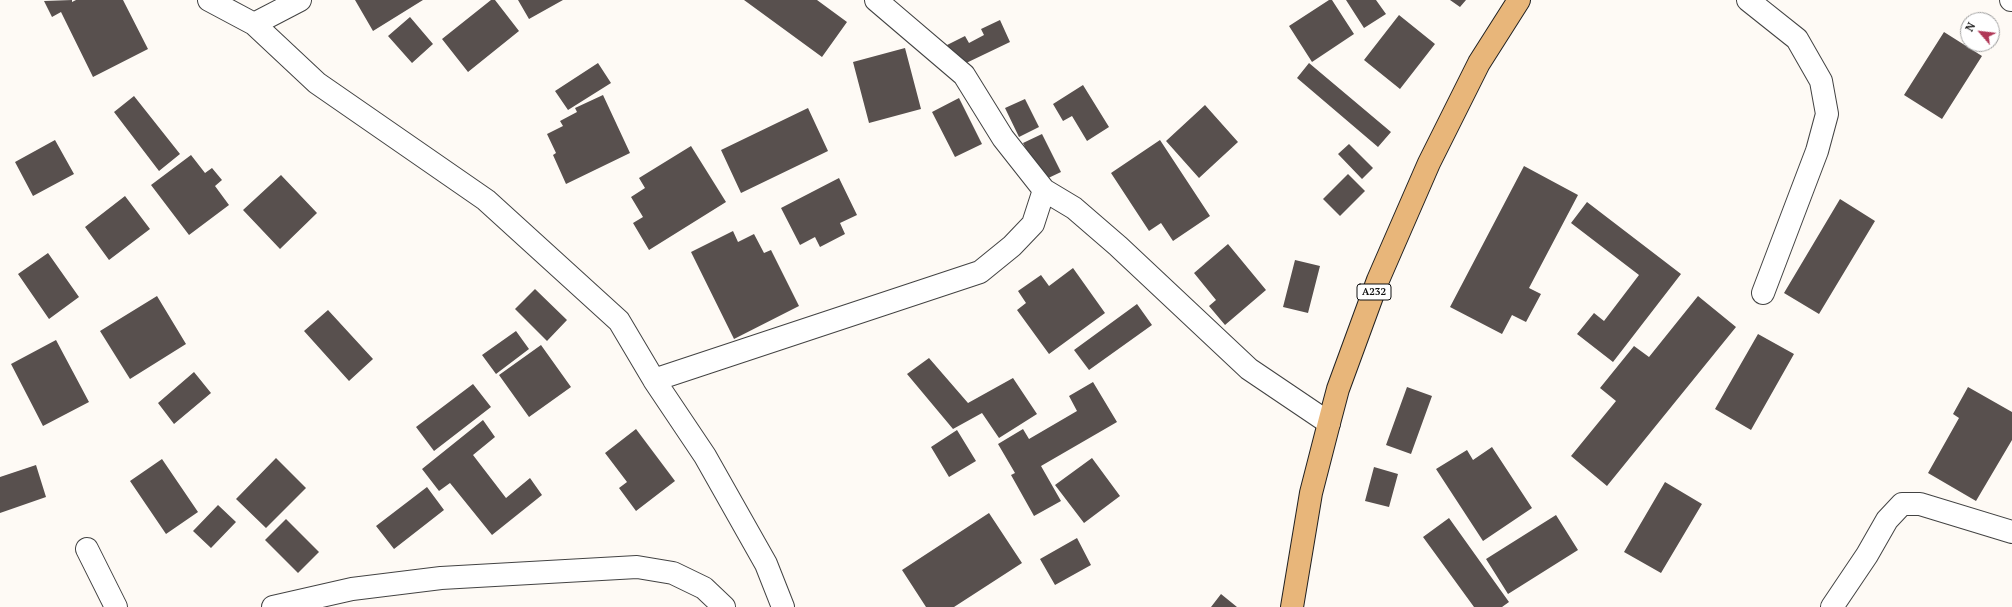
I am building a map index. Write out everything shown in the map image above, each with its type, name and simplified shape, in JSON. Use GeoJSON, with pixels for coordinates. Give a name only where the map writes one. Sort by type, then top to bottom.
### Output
{"type":"FeatureCollection","features":[{"type":"Feature","properties":{"kind":"main road","name":"A232"},"geometry":{"type":"LineString","coordinates":[[1292,607],[1311,493],[1329,423],[1338,389],[1378,280],[1429,163],[1479,63],[1519,0]]}},
{"type":"Feature","properties":{"kind":"street"},"geometry":{"type":"LineString","coordinates":[[209,0],[254,24],[317,83],[486,200],[619,321],[654,380],[705,456],[732,503],[766,564],[783,607]]}},
{"type":"Feature","properties":{"kind":"street"},"geometry":{"type":"LineString","coordinates":[[254,24],[300,0]]}},
{"type":"Feature","properties":{"kind":"street"},"geometry":{"type":"LineString","coordinates":[[876,0],[964,75],[1004,138],[1044,190],[1074,208],[1118,246],[1249,369],[1329,423]]}},
{"type":"Feature","properties":{"kind":"street"},"geometry":{"type":"LineString","coordinates":[[1748,0],[1797,39],[1821,81],[1828,114],[1817,151],[1763,293]]}},
{"type":"Feature","properties":{"kind":"street"},"geometry":{"type":"LineString","coordinates":[[654,380],[980,272],[1012,246],[1033,224],[1044,190]]}},
{"type":"Feature","properties":{"kind":"street"},"geometry":{"type":"LineString","coordinates":[[1832,607],[1867,556],[1887,520],[1902,504],[1920,504],[2012,532]]}},
{"type":"Feature","properties":{"kind":"street"},"geometry":{"type":"LineString","coordinates":[[87,549],[116,607]]}},
{"type":"Feature","properties":{"kind":"street"},"geometry":{"type":"LineString","coordinates":[[273,607],[352,589],[441,578],[637,567],[673,573],[704,588],[724,607]]}},
{"type":"Feature","properties":{"kind":"building"},"geometry":{"type":"Polygon","coordinates":[[[72,0],[72,2],[76,0],[123,0],[148,49],[93,77],[61,12],[52,17],[44,1],[72,0]]]}},
{"type":"Feature","properties":{"kind":"building"},"geometry":{"type":"Polygon","coordinates":[[[355,0],[423,0],[373,31],[355,0]]]}},
{"type":"Feature","properties":{"kind":"building"},"geometry":{"type":"Polygon","coordinates":[[[491,0],[495,0],[519,31],[468,72],[442,39],[491,0]]]}},
{"type":"Feature","properties":{"kind":"building"},"geometry":{"type":"Polygon","coordinates":[[[518,0],[563,0],[529,19],[518,0]]]}},
{"type":"Feature","properties":{"kind":"building"},"geometry":{"type":"Polygon","coordinates":[[[744,0],[817,0],[847,22],[822,57],[744,0]]]}},
{"type":"Feature","properties":{"kind":"building"},"geometry":{"type":"Polygon","coordinates":[[[1329,0],[1332,0],[1354,34],[1312,62],[1289,26],[1329,0]]]}},
{"type":"Feature","properties":{"kind":"building"},"geometry":{"type":"Polygon","coordinates":[[[1346,0],[1376,0],[1386,14],[1364,28],[1346,0]]]}},
{"type":"Feature","properties":{"kind":"building"},"geometry":{"type":"Polygon","coordinates":[[[1450,0],[1466,0],[1460,7],[1450,0]]]}},
{"type":"Feature","properties":{"kind":"building"},"geometry":{"type":"Polygon","coordinates":[[[1399,15],[1435,44],[1400,89],[1364,60],[1399,15]]]}},
{"type":"Feature","properties":{"kind":"building"},"geometry":{"type":"Polygon","coordinates":[[[410,17],[433,44],[412,63],[388,36],[410,17]]]}},
{"type":"Feature","properties":{"kind":"building"},"geometry":{"type":"Polygon","coordinates":[[[1000,20],[1010,42],[962,65],[953,59],[947,45],[965,36],[969,43],[984,35],[981,29],[1000,20]]]}},
{"type":"Feature","properties":{"kind":"building"},"geometry":{"type":"Polygon","coordinates":[[[1944,32],[1960,42],[1960,52],[1976,52],[1982,56],[1942,119],[1904,95],[1944,32]]]}},
{"type":"Feature","properties":{"kind":"building"},"geometry":{"type":"Polygon","coordinates":[[[905,48],[921,109],[869,123],[853,62],[905,48]]]}},
{"type":"Feature","properties":{"kind":"building"},"geometry":{"type":"Polygon","coordinates":[[[598,63],[611,83],[568,110],[555,91],[598,63]]]}},
{"type":"Feature","properties":{"kind":"building"},"geometry":{"type":"Polygon","coordinates":[[[1309,63],[1391,132],[1378,147],[1297,78],[1309,63]]]}},
{"type":"Feature","properties":{"kind":"building"},"geometry":{"type":"Polygon","coordinates":[[[1083,85],[1109,127],[1087,141],[1072,116],[1063,121],[1053,104],[1083,85]]]}},
{"type":"Feature","properties":{"kind":"building"},"geometry":{"type":"Polygon","coordinates":[[[603,95],[630,153],[566,184],[553,155],[556,153],[547,134],[563,126],[560,121],[577,112],[575,108],[603,95]]]}},
{"type":"Feature","properties":{"kind":"building"},"geometry":{"type":"Polygon","coordinates":[[[134,96],[180,154],[159,171],[114,112],[134,96]]]}},
{"type":"Feature","properties":{"kind":"building"},"geometry":{"type":"Polygon","coordinates":[[[959,98],[982,144],[955,157],[932,112],[959,98]]]}},
{"type":"Feature","properties":{"kind":"building"},"geometry":{"type":"Polygon","coordinates":[[[1025,99],[1039,127],[1019,137],[1005,108],[1025,99]]]}},
{"type":"Feature","properties":{"kind":"building"},"geometry":{"type":"Polygon","coordinates":[[[1205,105],[1238,142],[1199,178],[1166,141],[1205,105]]]}},
{"type":"Feature","properties":{"kind":"building"},"geometry":{"type":"Polygon","coordinates":[[[808,108],[828,151],[741,193],[721,150],[808,108]]]}},
{"type":"Feature","properties":{"kind":"building"},"geometry":{"type":"Polygon","coordinates":[[[1042,134],[1061,172],[1042,181],[1023,143],[1042,134]]]}},
{"type":"Feature","properties":{"kind":"building"},"geometry":{"type":"Polygon","coordinates":[[[55,140],[74,174],[33,196],[15,162],[55,140]]]}},
{"type":"Feature","properties":{"kind":"building"},"geometry":{"type":"Polygon","coordinates":[[[1160,140],[1210,216],[1173,241],[1161,223],[1149,231],[1111,173],[1160,140]]]}},
{"type":"Feature","properties":{"kind":"building"},"geometry":{"type":"Polygon","coordinates":[[[1349,144],[1373,168],[1362,179],[1338,154],[1349,144]]]}},
{"type":"Feature","properties":{"kind":"building"},"geometry":{"type":"Polygon","coordinates":[[[691,146],[726,202],[649,250],[633,223],[643,217],[631,197],[645,188],[639,178],[691,146]]]}},
{"type":"Feature","properties":{"kind":"building"},"geometry":{"type":"Polygon","coordinates":[[[191,155],[205,173],[212,168],[222,180],[215,186],[229,205],[189,235],[151,185],[191,155]]]}},
{"type":"Feature","properties":{"kind":"building"},"geometry":{"type":"Polygon","coordinates":[[[1524,166],[1578,195],[1529,288],[1541,294],[1526,322],[1512,315],[1502,334],[1450,307],[1524,166]]]}},
{"type":"Feature","properties":{"kind":"building"},"geometry":{"type":"Polygon","coordinates":[[[1348,174],[1365,191],[1340,216],[1323,199],[1348,174]]]}},
{"type":"Feature","properties":{"kind":"building"},"geometry":{"type":"Polygon","coordinates":[[[281,175],[317,213],[280,249],[243,210],[281,175]]]}},
{"type":"Feature","properties":{"kind":"building"},"geometry":{"type":"Polygon","coordinates":[[[839,178],[857,215],[840,223],[845,234],[820,247],[815,237],[800,245],[781,208],[839,178]]]}},
{"type":"Feature","properties":{"kind":"building"},"geometry":{"type":"Polygon","coordinates":[[[125,196],[150,229],[109,260],[85,227],[125,196]]]}},
{"type":"Feature","properties":{"kind":"building"},"geometry":{"type":"Polygon","coordinates":[[[1840,199],[1875,221],[1819,314],[1784,293],[1840,199]]]}},
{"type":"Feature","properties":{"kind":"building"},"geometry":{"type":"Polygon","coordinates":[[[1587,202],[1681,274],[1613,362],[1577,334],[1594,313],[1604,321],[1639,275],[1571,223],[1587,202]]]}},
{"type":"Feature","properties":{"kind":"building"},"geometry":{"type":"Polygon","coordinates":[[[733,231],[738,242],[754,234],[764,253],[771,250],[799,306],[734,339],[691,252],[733,231]]]}},
{"type":"Feature","properties":{"kind":"building"},"geometry":{"type":"Polygon","coordinates":[[[1228,244],[1266,290],[1225,325],[1209,306],[1216,300],[1194,273],[1228,244]]]}},
{"type":"Feature","properties":{"kind":"building"},"geometry":{"type":"Polygon","coordinates":[[[48,253],[79,297],[49,319],[18,274],[48,253]]]}},
{"type":"Feature","properties":{"kind":"building"},"geometry":{"type":"Polygon","coordinates":[[[1295,260],[1320,266],[1308,313],[1283,307],[1295,260]]]}},
{"type":"Feature","properties":{"kind":"building"},"geometry":{"type":"Polygon","coordinates":[[[1073,268],[1105,313],[1049,354],[1017,310],[1026,303],[1018,291],[1041,275],[1049,286],[1073,268]]]}},
{"type":"Feature","properties":{"kind":"building"},"geometry":{"type":"Polygon","coordinates":[[[535,289],[567,320],[547,341],[515,309],[535,289]]]}},
{"type":"Feature","properties":{"kind":"building"},"geometry":{"type":"Polygon","coordinates":[[[157,296],[186,344],[130,379],[100,331],[157,296]]]}},
{"type":"Feature","properties":{"kind":"building"},"geometry":{"type":"Polygon","coordinates":[[[1698,296],[1736,327],[1607,486],[1571,456],[1616,401],[1600,388],[1634,346],[1649,357],[1698,296]]]}},
{"type":"Feature","properties":{"kind":"building"},"geometry":{"type":"Polygon","coordinates":[[[1137,304],[1152,325],[1089,370],[1074,350],[1137,304]]]}},
{"type":"Feature","properties":{"kind":"building"},"geometry":{"type":"Polygon","coordinates":[[[328,310],[373,359],[349,381],[304,331],[328,310]]]}},
{"type":"Feature","properties":{"kind":"building"},"geometry":{"type":"Polygon","coordinates":[[[516,331],[529,349],[496,374],[482,355],[516,331]]]}},
{"type":"Feature","properties":{"kind":"building"},"geometry":{"type":"Polygon","coordinates":[[[1758,334],[1794,354],[1751,430],[1715,409],[1758,334]]]}},
{"type":"Feature","properties":{"kind":"building"},"geometry":{"type":"Polygon","coordinates":[[[56,340],[89,402],[43,426],[11,364],[56,340]]]}},
{"type":"Feature","properties":{"kind":"building"},"geometry":{"type":"Polygon","coordinates":[[[541,345],[571,387],[529,417],[499,375],[541,345]]]}},
{"type":"Feature","properties":{"kind":"building"},"geometry":{"type":"Polygon","coordinates":[[[929,358],[968,403],[1013,378],[1037,414],[999,438],[982,413],[953,429],[907,374],[929,358]]]}},
{"type":"Feature","properties":{"kind":"building"},"geometry":{"type":"Polygon","coordinates":[[[194,372],[211,393],[174,424],[158,403],[194,372]]]}},
{"type":"Feature","properties":{"kind":"building"},"geometry":{"type":"Polygon","coordinates":[[[1093,382],[1117,422],[1041,466],[1061,501],[1034,516],[1011,475],[1015,473],[998,444],[1023,429],[1029,439],[1077,411],[1069,396],[1093,382]]]}},
{"type":"Feature","properties":{"kind":"building"},"geometry":{"type":"Polygon","coordinates":[[[473,384],[491,407],[434,451],[416,427],[473,384]]]}},
{"type":"Feature","properties":{"kind":"building"},"geometry":{"type":"Polygon","coordinates":[[[1407,387],[1432,396],[1411,454],[1386,445],[1407,387]]]}},
{"type":"Feature","properties":{"kind":"building"},"geometry":{"type":"Polygon","coordinates":[[[1968,387],[2012,412],[2012,440],[1976,501],[1928,473],[1959,418],[1953,414],[1968,387]]]}},
{"type":"Feature","properties":{"kind":"building"},"geometry":{"type":"Polygon","coordinates":[[[483,420],[495,437],[473,455],[506,498],[530,478],[542,495],[492,535],[450,483],[439,491],[422,469],[483,420]]]}},
{"type":"Feature","properties":{"kind":"building"},"geometry":{"type":"Polygon","coordinates":[[[636,429],[675,481],[636,511],[619,488],[627,482],[605,453],[636,429]]]}},
{"type":"Feature","properties":{"kind":"building"},"geometry":{"type":"Polygon","coordinates":[[[957,430],[976,461],[949,477],[931,447],[957,430]]]}},
{"type":"Feature","properties":{"kind":"building"},"geometry":{"type":"Polygon","coordinates":[[[1492,447],[1532,508],[1483,541],[1436,469],[1467,450],[1473,460],[1492,447]]]}},
{"type":"Feature","properties":{"kind":"building"},"geometry":{"type":"Polygon","coordinates":[[[276,458],[306,488],[266,528],[236,499],[276,458]]]}},
{"type":"Feature","properties":{"kind":"building"},"geometry":{"type":"Polygon","coordinates":[[[1092,458],[1120,496],[1084,523],[1055,485],[1092,458]]]}},
{"type":"Feature","properties":{"kind":"building"},"geometry":{"type":"Polygon","coordinates":[[[162,459],[198,512],[166,534],[130,481],[162,459]]]}},
{"type":"Feature","properties":{"kind":"building"},"geometry":{"type":"Polygon","coordinates":[[[36,465],[46,497],[0,513],[0,477],[36,465]]]}},
{"type":"Feature","properties":{"kind":"building"},"geometry":{"type":"Polygon","coordinates":[[[1374,467],[1398,474],[1389,507],[1365,501],[1374,467]]]}},
{"type":"Feature","properties":{"kind":"building"},"geometry":{"type":"Polygon","coordinates":[[[1665,482],[1702,504],[1661,573],[1624,552],[1665,482]]]}},
{"type":"Feature","properties":{"kind":"building"},"geometry":{"type":"Polygon","coordinates":[[[427,487],[444,510],[394,549],[376,526],[427,487]]]}},
{"type":"Feature","properties":{"kind":"building"},"geometry":{"type":"Polygon","coordinates":[[[218,505],[236,522],[211,548],[193,531],[218,505]]]}},
{"type":"Feature","properties":{"kind":"building"},"geometry":{"type":"Polygon","coordinates":[[[989,513],[1022,563],[954,607],[926,607],[902,570],[989,513]]]}},
{"type":"Feature","properties":{"kind":"building"},"geometry":{"type":"Polygon","coordinates":[[[1556,515],[1578,550],[1508,594],[1486,559],[1556,515]]]}},
{"type":"Feature","properties":{"kind":"building"},"geometry":{"type":"Polygon","coordinates":[[[1449,518],[1509,602],[1502,607],[1474,607],[1423,537],[1449,518]]]}},
{"type":"Feature","properties":{"kind":"building"},"geometry":{"type":"Polygon","coordinates":[[[286,519],[319,552],[298,573],[265,540],[286,519]]]}},
{"type":"Feature","properties":{"kind":"building"},"geometry":{"type":"Polygon","coordinates":[[[1077,538],[1091,565],[1055,585],[1040,559],[1077,538]]]}},
{"type":"Feature","properties":{"kind":"building"},"geometry":{"type":"Polygon","coordinates":[[[1221,594],[1237,607],[1211,607],[1221,594]]]}}]}
